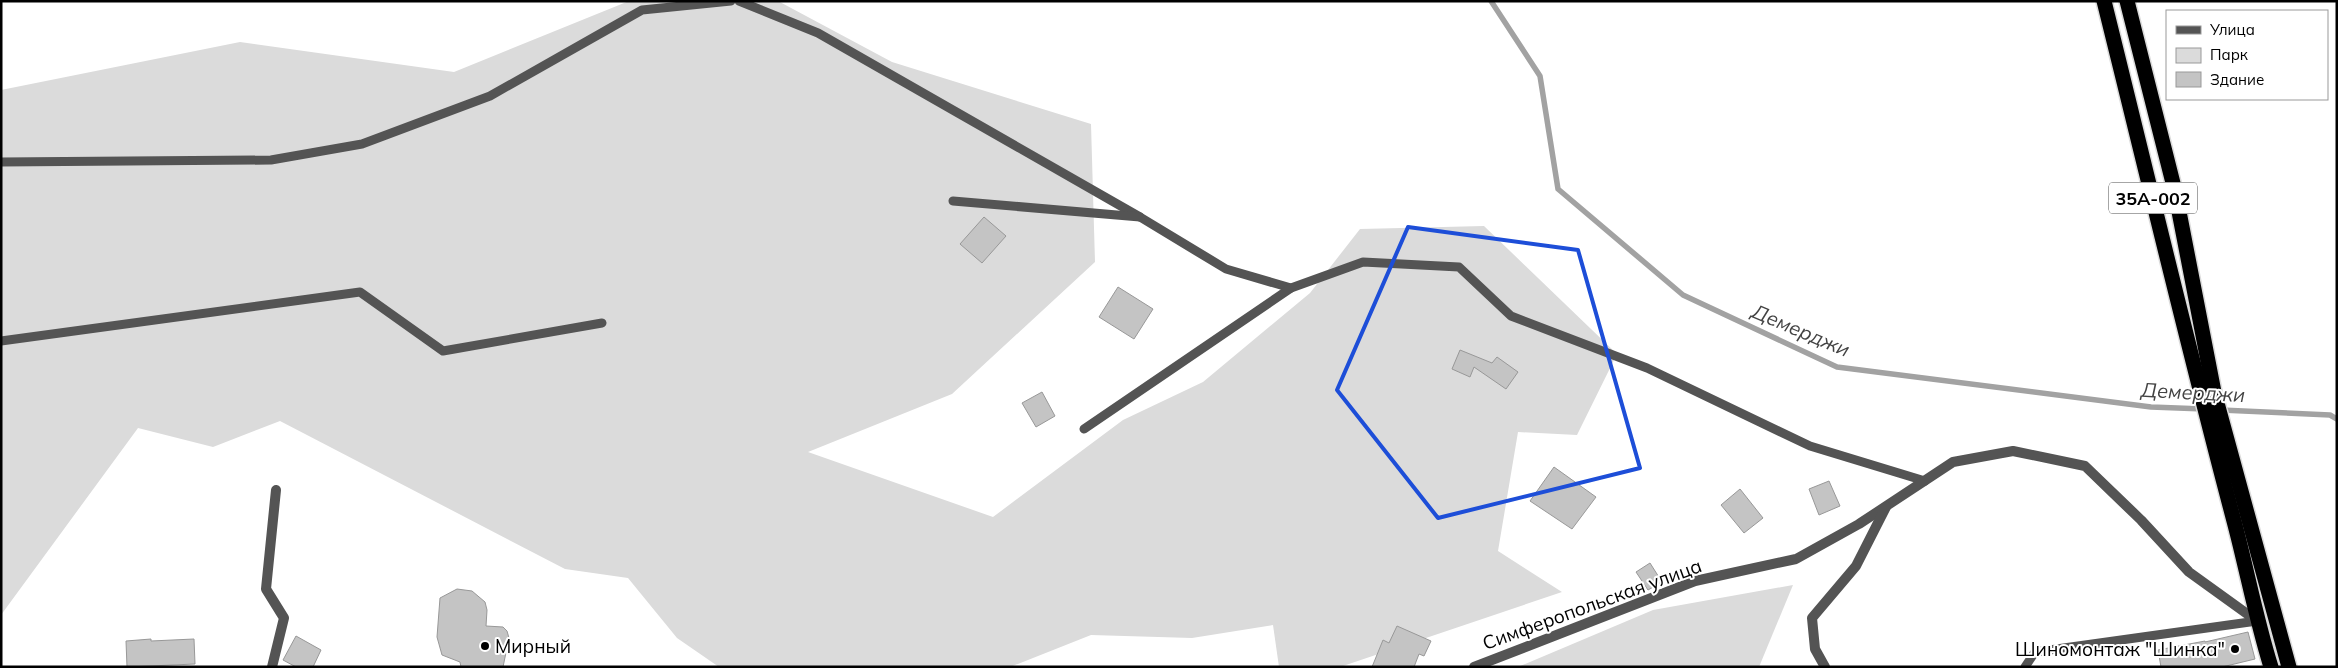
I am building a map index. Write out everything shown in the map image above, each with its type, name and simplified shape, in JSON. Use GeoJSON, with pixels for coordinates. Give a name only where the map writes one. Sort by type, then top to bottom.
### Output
{"type":"FeatureCollection","features":[{"type":"Feature","properties":{"kind":"highway","name":"35А-002"},"geometry":{"type":"LineString","coordinates":[[2104,1],[2216,427],[2289,667]]}},
{"type":"Feature","properties":{"kind":"highway","name":"35А-002"},"geometry":{"type":"LineString","coordinates":[[2126,1],[2175,191],[2207,393]]}},
{"type":"Feature","properties":{"kind":"highway","name":"35А-002"},"geometry":{"type":"LineString","coordinates":[[2216,427],[2251,584],[2257,622],[2271,667]]}},
{"type":"Feature","properties":{"kind":"street","name":"Симферопольская улица"},"geometry":{"type":"LineString","coordinates":[[1474,667],[1695,581],[1796,560],[1859,524],[1953,462],[2013,451],[2085,466],[2141,520],[2189,572],[2257,622]]}},
{"type":"Feature","properties":{"kind":"street"},"geometry":{"type":"LineString","coordinates":[[272,667],[284,618],[266,589],[276,490]]}},
{"type":"Feature","properties":{"kind":"street"},"geometry":{"type":"LineString","coordinates":[[1825,667],[1815,650],[1812,618],[1856,566],[1886,506]]}},
{"type":"Feature","properties":{"kind":"lane"},"geometry":{"type":"LineString","coordinates":[[1,162],[271,160],[362,144],[490,96],[642,10],[731,1]]}},
{"type":"Feature","properties":{"kind":"lane"},"geometry":{"type":"LineString","coordinates":[[739,1],[818,33],[1140,217],[1226,269],[1291,288]]}},
{"type":"Feature","properties":{"kind":"lane"},"geometry":{"type":"LineString","coordinates":[[953,201],[1140,217]]}},
{"type":"Feature","properties":{"kind":"lane"},"geometry":{"type":"LineString","coordinates":[[1084,429],[1291,288],[1363,262],[1460,266],[1512,316],[1647,368],[1810,446],[1925,481]]}},
{"type":"Feature","properties":{"kind":"lane"},"geometry":{"type":"LineString","coordinates":[[1,341],[360,292],[443,351],[602,323]]}},
{"type":"Feature","properties":{"kind":"lane"},"geometry":{"type":"LineString","coordinates":[[2025,667],[2035,652],[2257,622]]}},
{"type":"Feature","properties":{"kind":"highlighted area"},"geometry":{"type":"Polygon","coordinates":[[[1408,227],[1578,250],[1640,468],[1438,518],[1337,390],[1408,227]]]}},
{"type":"Feature","properties":{"kind":"green space"},"geometry":{"type":"Polygon","coordinates":[[[629,1],[778,1],[892,62],[1091,124],[1095,262],[952,394],[808,452],[993,517],[1123,420],[1203,382],[1310,293],[1360,229],[1484,226],[1617,354],[1577,435],[1518,432],[1498,551],[1562,592],[1340,667],[1279,667],[1273,625],[1192,638],[1091,635],[1010,667],[719,667],[677,638],[628,578],[565,569],[280,421],[213,447],[138,428],[1,615],[1,90],[240,42],[454,72],[629,1]]]}},
{"type":"Feature","properties":{"kind":"green space"},"geometry":{"type":"Polygon","coordinates":[[[1793,585],[1759,667],[1518,667],[1653,610],[1793,585]]]}},
{"type":"Feature","properties":{"kind":"building"},"geometry":{"type":"Polygon","coordinates":[[[984,217],[1006,236],[982,263],[960,244],[984,217]]]}},
{"type":"Feature","properties":{"kind":"building"},"geometry":{"type":"Polygon","coordinates":[[[1118,287],[1153,309],[1134,339],[1099,317],[1118,287]]]}},
{"type":"Feature","properties":{"kind":"building"},"geometry":{"type":"Polygon","coordinates":[[[1460,350],[1492,363],[1497,357],[1518,372],[1506,389],[1474,367],[1470,377],[1452,369],[1460,350]]]}},
{"type":"Feature","properties":{"kind":"building"},"geometry":{"type":"Polygon","coordinates":[[[1042,392],[1055,416],[1036,427],[1022,403],[1042,392]]]}},
{"type":"Feature","properties":{"kind":"building"},"geometry":{"type":"Polygon","coordinates":[[[1554,467],[1596,497],[1572,529],[1530,501],[1554,467]]]}},
{"type":"Feature","properties":{"kind":"building"},"geometry":{"type":"Polygon","coordinates":[[[1829,481],[1840,506],[1819,515],[1809,489],[1829,481]]]}},
{"type":"Feature","properties":{"kind":"building"},"geometry":{"type":"Polygon","coordinates":[[[1740,489],[1763,518],[1744,533],[1721,505],[1740,489]]]}},
{"type":"Feature","properties":{"kind":"building"},"geometry":{"type":"Polygon","coordinates":[[[1650,563],[1662,582],[1648,590],[1636,572],[1650,563]]]}},
{"type":"Feature","properties":{"kind":"building"},"geometry":{"type":"Polygon","coordinates":[[[457,589],[472,591],[485,602],[487,610],[486,626],[503,627],[507,631],[509,638],[503,667],[461,667],[460,662],[442,655],[437,637],[440,598],[457,589]]]}},
{"type":"Feature","properties":{"kind":"building"},"geometry":{"type":"Polygon","coordinates":[[[1397,626],[1431,641],[1424,656],[1419,654],[1414,667],[1372,667],[1383,640],[1389,643],[1397,626]]]}},
{"type":"Feature","properties":{"kind":"building"},"geometry":{"type":"Polygon","coordinates":[[[2248,632],[2255,659],[2222,667],[2161,667],[2158,650],[2248,632]]]}},
{"type":"Feature","properties":{"kind":"building"},"geometry":{"type":"Polygon","coordinates":[[[296,636],[321,650],[313,667],[296,667],[283,660],[296,636]]]}},
{"type":"Feature","properties":{"kind":"building"},"geometry":{"type":"Polygon","coordinates":[[[151,639],[151,641],[194,639],[195,664],[127,667],[126,641],[151,639]]]}},
{"type":"Feature","properties":{"kind":"waterway","name":"Демерджи"},"geometry":{"type":"LineString","coordinates":[[1491,1],[1540,76],[1558,189],[1683,295],[1837,367],[2151,407],[2204,409]]}},
{"type":"Feature","properties":{"kind":"waterway","name":"Демерджи"},"geometry":{"type":"LineString","coordinates":[[2221,410],[2330,415],[2337,419]]}},
{"type":"Feature","properties":{"kind":"place","name":"Мирный"},"geometry":{"type":"Point","coordinates":[485,646]}},
{"type":"Feature","properties":{"kind":"place","name":"Шиномонтаж \"Шинка\""},"geometry":{"type":"Point","coordinates":[2235,649]}}]}
